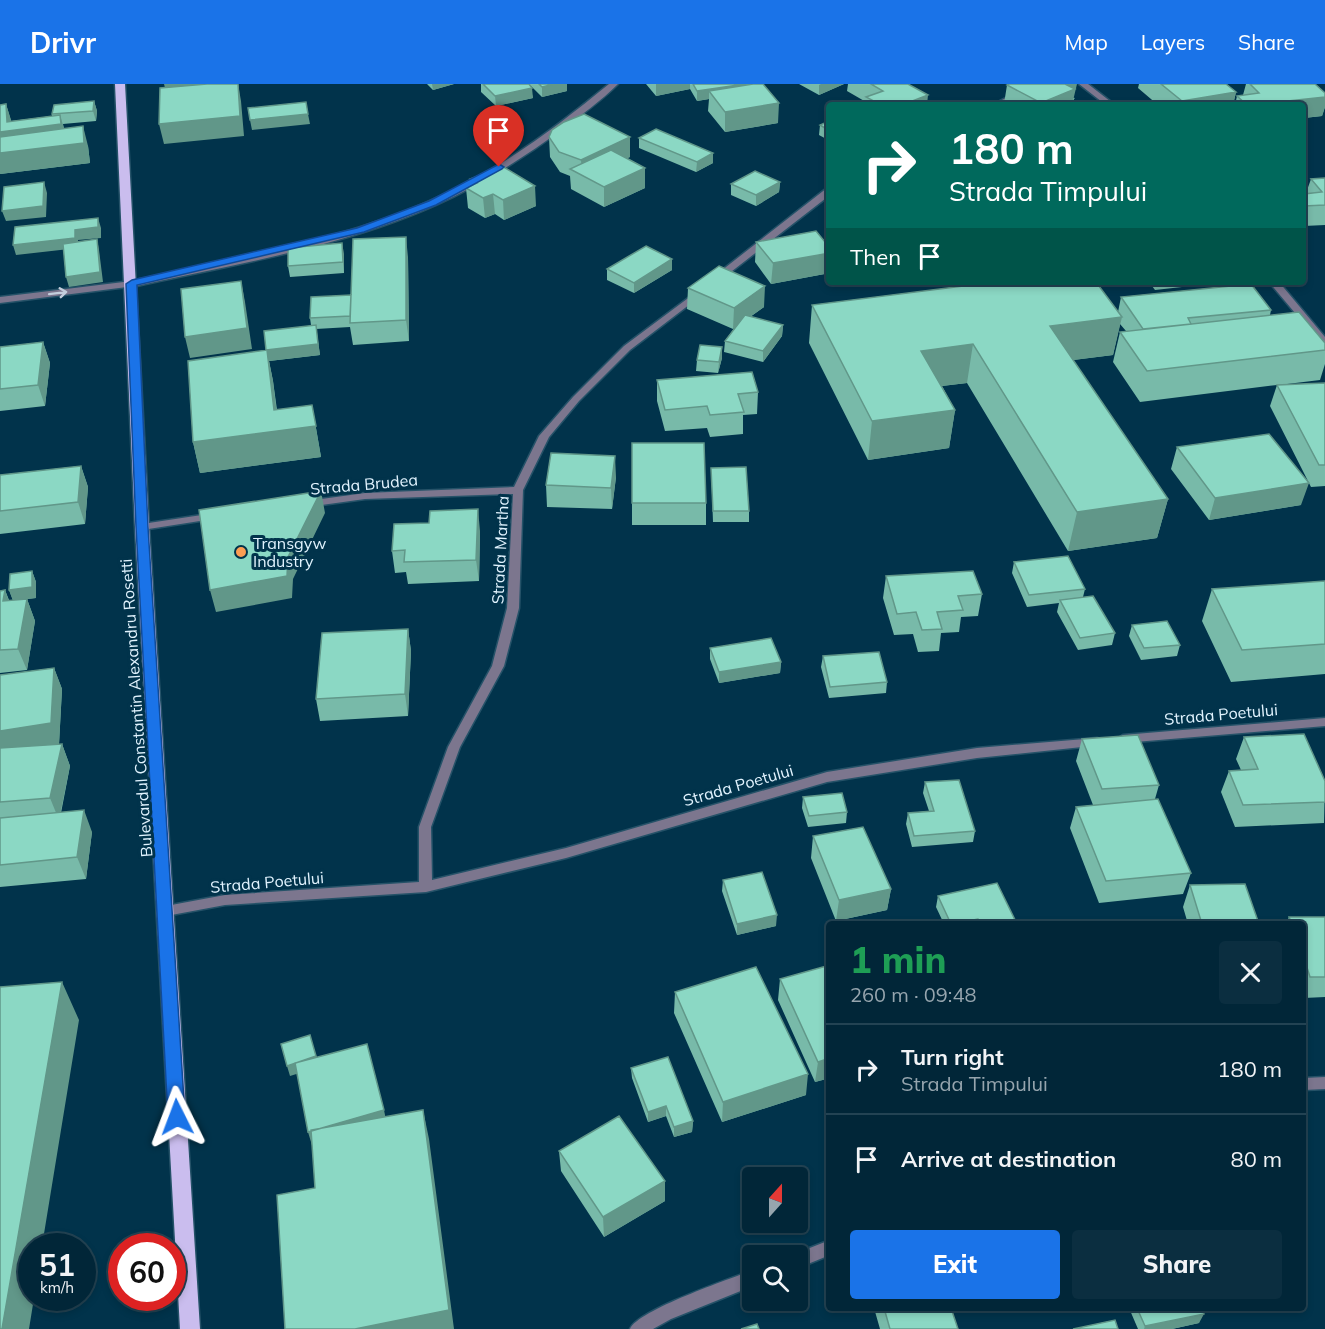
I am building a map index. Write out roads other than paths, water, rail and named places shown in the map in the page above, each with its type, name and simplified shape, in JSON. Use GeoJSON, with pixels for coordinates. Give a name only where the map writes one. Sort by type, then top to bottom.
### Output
{"type":"FeatureCollection","features":[{"type":"Feature","properties":{"kind":"main road","name":"Bulevardul Constantin Alexandru Rosetti"},"geometry":{"type":"LineString","coordinates":[[120,84],[132,284],[142,527],[190,1329]]}},
{"type":"Feature","properties":{"kind":"street"},"geometry":{"type":"LineString","coordinates":[[0,300],[132,284],[360,230],[432,203],[468,186],[566,124],[614,84]]}},
{"type":"Feature","properties":{"kind":"street"},"geometry":{"type":"LineString","coordinates":[[1002,102],[1039,84]]}},
{"type":"Feature","properties":{"kind":"street"},"geometry":{"type":"LineString","coordinates":[[1083,84],[1108,102]]}},
{"type":"Feature","properties":{"kind":"street","name":"Strada Martha"},"geometry":{"type":"LineString","coordinates":[[426,887],[425,827],[454,747],[498,666],[513,608],[518,490],[544,436],[576,399],[627,348],[826,193]]}},
{"type":"Feature","properties":{"kind":"street"},"geometry":{"type":"LineString","coordinates":[[1276,285],[1325,344]]}},
{"type":"Feature","properties":{"kind":"street","name":"Strada Brudea"},"geometry":{"type":"LineString","coordinates":[[296,505],[365,496],[518,490]]}},
{"type":"Feature","properties":{"kind":"street"},"geometry":{"type":"LineString","coordinates":[[142,527],[227,515]]}},
{"type":"Feature","properties":{"kind":"street","name":"Strada Poetului"},"geometry":{"type":"LineString","coordinates":[[166,911],[225,900],[426,887],[566,854],[827,777],[977,753],[1325,722]]}},
{"type":"Feature","properties":{"kind":"street"},"geometry":{"type":"LineString","coordinates":[[1306,1084],[1325,1083]]}},
{"type":"Feature","properties":{"kind":"street"},"geometry":{"type":"LineString","coordinates":[[808,1256],[826,1249]]}},
{"type":"Feature","properties":{"kind":"street"},"geometry":{"type":"LineString","coordinates":[[638,1329],[665,1313],[742,1282]]}},
{"type":"Feature","properties":{"kind":"place","name":"Transgyw Industry"},"geometry":{"type":"Point","coordinates":[241,552]}}]}
